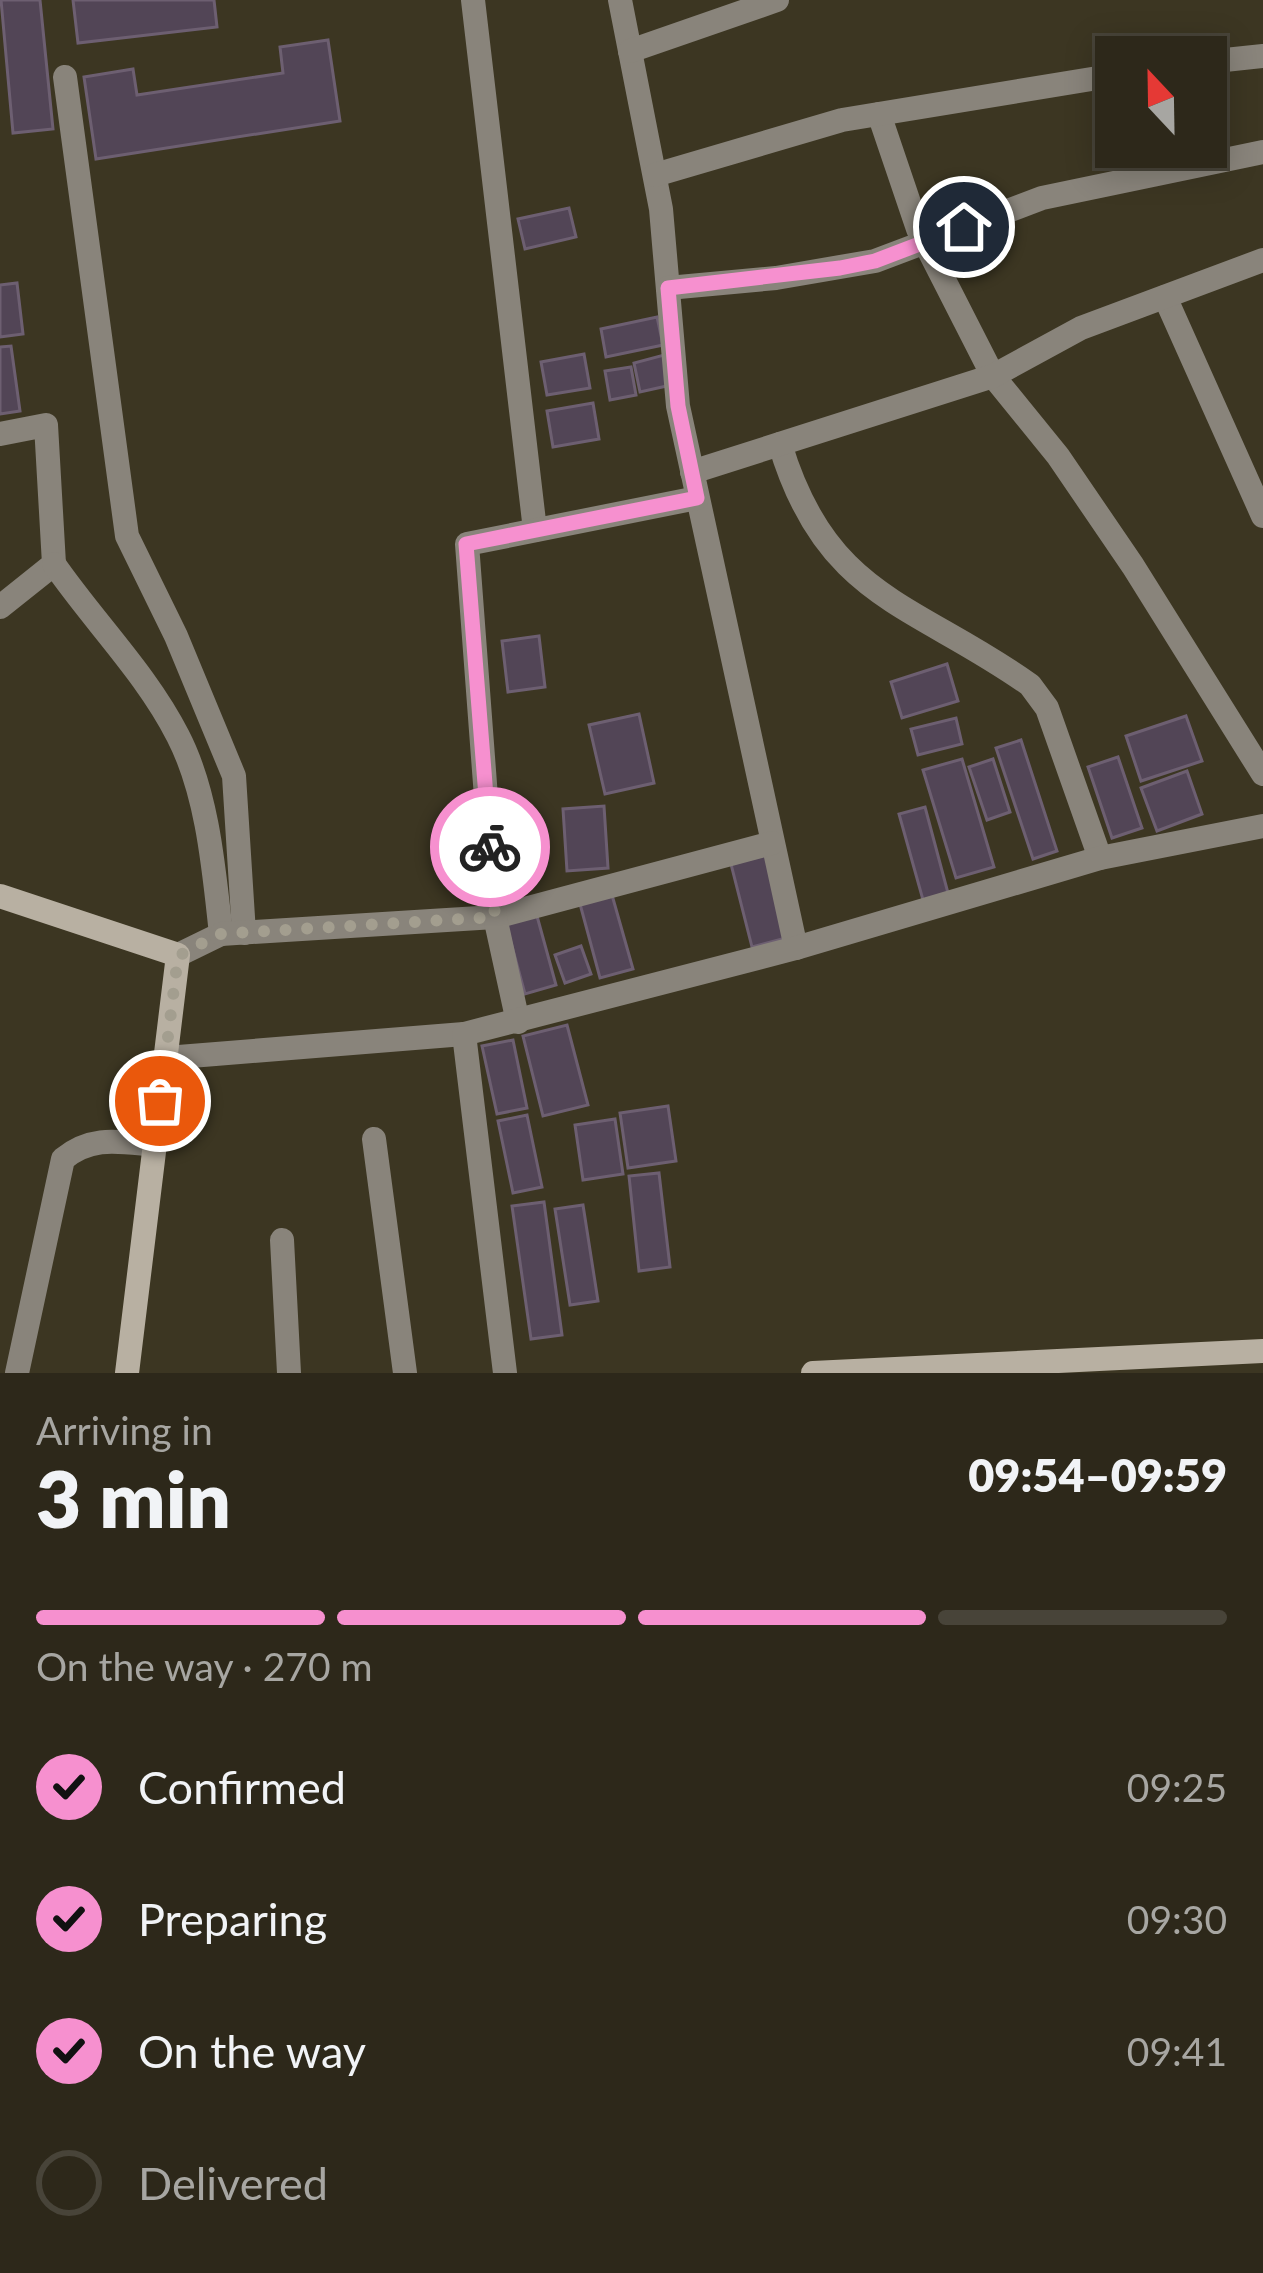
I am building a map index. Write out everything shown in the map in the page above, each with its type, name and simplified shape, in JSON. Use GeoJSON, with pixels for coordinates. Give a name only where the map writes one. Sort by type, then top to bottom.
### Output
{"type":"FeatureCollection","features":[{"type":"Feature","properties":{"kind":"street"},"geometry":{"type":"LineString","coordinates":[[473,0],[535,530]]}},
{"type":"Feature","properties":{"kind":"street"},"geometry":{"type":"LineString","coordinates":[[620,0],[655,175],[678,406],[796,948]]}},
{"type":"Feature","properties":{"kind":"street"},"geometry":{"type":"LineString","coordinates":[[630,51],[736,8],[777,0]]}},
{"type":"Feature","properties":{"kind":"street"},"geometry":{"type":"LineString","coordinates":[[1227,60],[1263,56]]}},
{"type":"Feature","properties":{"kind":"street"},"geometry":{"type":"LineString","coordinates":[[64,77],[127,536],[176,636],[234,776],[232,934]]}},
{"type":"Feature","properties":{"kind":"street"},"geometry":{"type":"LineString","coordinates":[[655,175],[842,120],[1095,78]]}},
{"type":"Feature","properties":{"kind":"street"},"geometry":{"type":"LineString","coordinates":[[879,114],[925,242],[993,376],[1058,456],[1263,774]]}},
{"type":"Feature","properties":{"kind":"street"},"geometry":{"type":"LineString","coordinates":[[668,288],[875,261],[1042,198],[1263,152]]}},
{"type":"Feature","properties":{"kind":"street"},"geometry":{"type":"LineString","coordinates":[[692,472],[993,376],[1081,328],[1263,260]]}},
{"type":"Feature","properties":{"kind":"street"},"geometry":{"type":"LineString","coordinates":[[1165,297],[1263,516]]}},
{"type":"Feature","properties":{"kind":"street"},"geometry":{"type":"LineString","coordinates":[[0,434],[46,425],[54,564],[130,662],[178,736],[196,783],[232,934]]}},
{"type":"Feature","properties":{"kind":"street"},"geometry":{"type":"LineString","coordinates":[[780,444],[809,516],[832,550],[867,585],[1030,686],[1047,709],[1100,858]]}},
{"type":"Feature","properties":{"kind":"street"},"geometry":{"type":"LineString","coordinates":[[518,1022],[495,917],[466,544],[697,498]]}},
{"type":"Feature","properties":{"kind":"street"},"geometry":{"type":"LineString","coordinates":[[0,607],[54,564]]}},
{"type":"Feature","properties":{"kind":"street"},"geometry":{"type":"LineString","coordinates":[[166,1058],[464,1034],[796,948],[1100,858],[1263,826]]}},
{"type":"Feature","properties":{"kind":"street"},"geometry":{"type":"LineString","coordinates":[[0,896],[178,956],[232,934],[495,917],[772,843]]}},
{"type":"Feature","properties":{"kind":"street"},"geometry":{"type":"LineString","coordinates":[[127,1373],[178,956]]}},
{"type":"Feature","properties":{"kind":"street"},"geometry":{"type":"LineString","coordinates":[[464,1034],[505,1373]]}},
{"type":"Feature","properties":{"kind":"street"},"geometry":{"type":"LineString","coordinates":[[374,1139],[405,1373]]}},
{"type":"Feature","properties":{"kind":"street"},"geometry":{"type":"LineString","coordinates":[[17,1373],[63,1159],[99,1140],[155,1145]]}},
{"type":"Feature","properties":{"kind":"street"},"geometry":{"type":"LineString","coordinates":[[282,1240],[289,1373]]}},
{"type":"Feature","properties":{"kind":"street"},"geometry":{"type":"LineString","coordinates":[[813,1373],[1263,1352]]}},
{"type":"Feature","properties":{"kind":"building"},"geometry":{"type":"Polygon","coordinates":[[[1,0],[40,0],[53,129],[13,133],[1,0]]]}},
{"type":"Feature","properties":{"kind":"building"},"geometry":{"type":"Polygon","coordinates":[[[73,0],[214,0],[217,27],[78,43],[73,0]]]}},
{"type":"Feature","properties":{"kind":"building"},"geometry":{"type":"Polygon","coordinates":[[[328,40],[340,121],[96,159],[84,77],[133,69],[137,95],[283,73],[280,47],[328,40]]]}},
{"type":"Feature","properties":{"kind":"building"},"geometry":{"type":"Polygon","coordinates":[[[569,208],[576,237],[525,249],[518,219],[569,208]]]}},
{"type":"Feature","properties":{"kind":"building"},"geometry":{"type":"Polygon","coordinates":[[[17,283],[23,334],[0,337],[0,285],[17,283]]]}},
{"type":"Feature","properties":{"kind":"building"},"geometry":{"type":"Polygon","coordinates":[[[657,317],[663,345],[606,357],[601,329],[657,317]]]}},
{"type":"Feature","properties":{"kind":"building"},"geometry":{"type":"Polygon","coordinates":[[[11,346],[20,411],[0,414],[0,347],[11,346]]]}},
{"type":"Feature","properties":{"kind":"building"},"geometry":{"type":"Polygon","coordinates":[[[584,354],[590,388],[547,395],[541,362],[584,354]]]}},
{"type":"Feature","properties":{"kind":"building"},"geometry":{"type":"Polygon","coordinates":[[[664,355],[671,385],[640,392],[634,363],[664,355]]]}},
{"type":"Feature","properties":{"kind":"building"},"geometry":{"type":"Polygon","coordinates":[[[631,367],[636,395],[610,400],[605,371],[631,367]]]}},
{"type":"Feature","properties":{"kind":"building"},"geometry":{"type":"Polygon","coordinates":[[[593,403],[599,439],[553,447],[547,411],[593,403]]]}},
{"type":"Feature","properties":{"kind":"building"},"geometry":{"type":"Polygon","coordinates":[[[539,636],[545,687],[508,692],[502,641],[539,636]]]}},
{"type":"Feature","properties":{"kind":"building"},"geometry":{"type":"Polygon","coordinates":[[[947,664],[958,701],[902,718],[891,682],[947,664]]]}},
{"type":"Feature","properties":{"kind":"building"},"geometry":{"type":"Polygon","coordinates":[[[639,714],[654,783],[605,794],[589,725],[639,714]]]}},
{"type":"Feature","properties":{"kind":"building"},"geometry":{"type":"Polygon","coordinates":[[[1186,716],[1202,761],[1141,781],[1126,736],[1186,716]]]}},
{"type":"Feature","properties":{"kind":"building"},"geometry":{"type":"Polygon","coordinates":[[[956,718],[962,744],[918,755],[911,729],[956,718]]]}},
{"type":"Feature","properties":{"kind":"building"},"geometry":{"type":"Polygon","coordinates":[[[1021,740],[1057,851],[1033,859],[996,748],[1021,740]]]}},
{"type":"Feature","properties":{"kind":"building"},"geometry":{"type":"Polygon","coordinates":[[[1118,757],[1142,828],[1112,838],[1088,767],[1118,757]]]}},
{"type":"Feature","properties":{"kind":"building"},"geometry":{"type":"Polygon","coordinates":[[[962,759],[994,867],[956,878],[923,770],[962,759]]]}},
{"type":"Feature","properties":{"kind":"building"},"geometry":{"type":"Polygon","coordinates":[[[993,759],[1010,812],[987,820],[969,767],[993,759]]]}},
{"type":"Feature","properties":{"kind":"building"},"geometry":{"type":"Polygon","coordinates":[[[1187,771],[1202,814],[1157,831],[1141,788],[1187,771]]]}},
{"type":"Feature","properties":{"kind":"building"},"geometry":{"type":"Polygon","coordinates":[[[604,806],[608,868],[567,871],[563,809],[604,806]]]}},
{"type":"Feature","properties":{"kind":"building"},"geometry":{"type":"Polygon","coordinates":[[[925,807],[948,893],[923,900],[899,814],[925,807]]]}},
{"type":"Feature","properties":{"kind":"building"},"geometry":{"type":"Polygon","coordinates":[[[766,855],[786,938],[752,947],[731,864],[766,855]]]}},
{"type":"Feature","properties":{"kind":"building"},"geometry":{"type":"Polygon","coordinates":[[[612,895],[633,969],[600,978],[580,904],[612,895]]]}},
{"type":"Feature","properties":{"kind":"building"},"geometry":{"type":"Polygon","coordinates":[[[537,916],[556,985],[525,994],[506,924],[537,916]]]}},
{"type":"Feature","properties":{"kind":"building"},"geometry":{"type":"Polygon","coordinates":[[[581,946],[591,974],[565,983],[555,955],[581,946]]]}},
{"type":"Feature","properties":{"kind":"building"},"geometry":{"type":"Polygon","coordinates":[[[567,1025],[588,1105],[543,1116],[523,1036],[567,1025]]]}},
{"type":"Feature","properties":{"kind":"building"},"geometry":{"type":"Polygon","coordinates":[[[513,1040],[527,1108],[497,1114],[482,1046],[513,1040]]]}},
{"type":"Feature","properties":{"kind":"building"},"geometry":{"type":"Polygon","coordinates":[[[668,1106],[676,1161],[628,1168],[620,1113],[668,1106]]]}},
{"type":"Feature","properties":{"kind":"building"},"geometry":{"type":"Polygon","coordinates":[[[527,1115],[542,1187],[513,1193],[498,1121],[527,1115]]]}},
{"type":"Feature","properties":{"kind":"building"},"geometry":{"type":"Polygon","coordinates":[[[615,1119],[623,1174],[583,1180],[575,1125],[615,1119]]]}},
{"type":"Feature","properties":{"kind":"building"},"geometry":{"type":"Polygon","coordinates":[[[659,1173],[670,1267],[639,1271],[629,1176],[659,1173]]]}},
{"type":"Feature","properties":{"kind":"building"},"geometry":{"type":"Polygon","coordinates":[[[544,1202],[562,1335],[531,1339],[512,1206],[544,1202]]]}},
{"type":"Feature","properties":{"kind":"building"},"geometry":{"type":"Polygon","coordinates":[[[583,1205],[598,1301],[570,1305],[555,1209],[583,1205]]]}},
{"type":"Feature","properties":{"kind":"way so far"},"geometry":{"type":"LineString","coordinates":[[160,1101],[178,956],[220,934],[495,917],[490,847]]}},
{"type":"Feature","properties":{"kind":"route"},"geometry":{"type":"LineString","coordinates":[[490,847],[466,544],[697,498],[678,406],[668,288],[776,278],[875,261],[964,227]]}}]}
